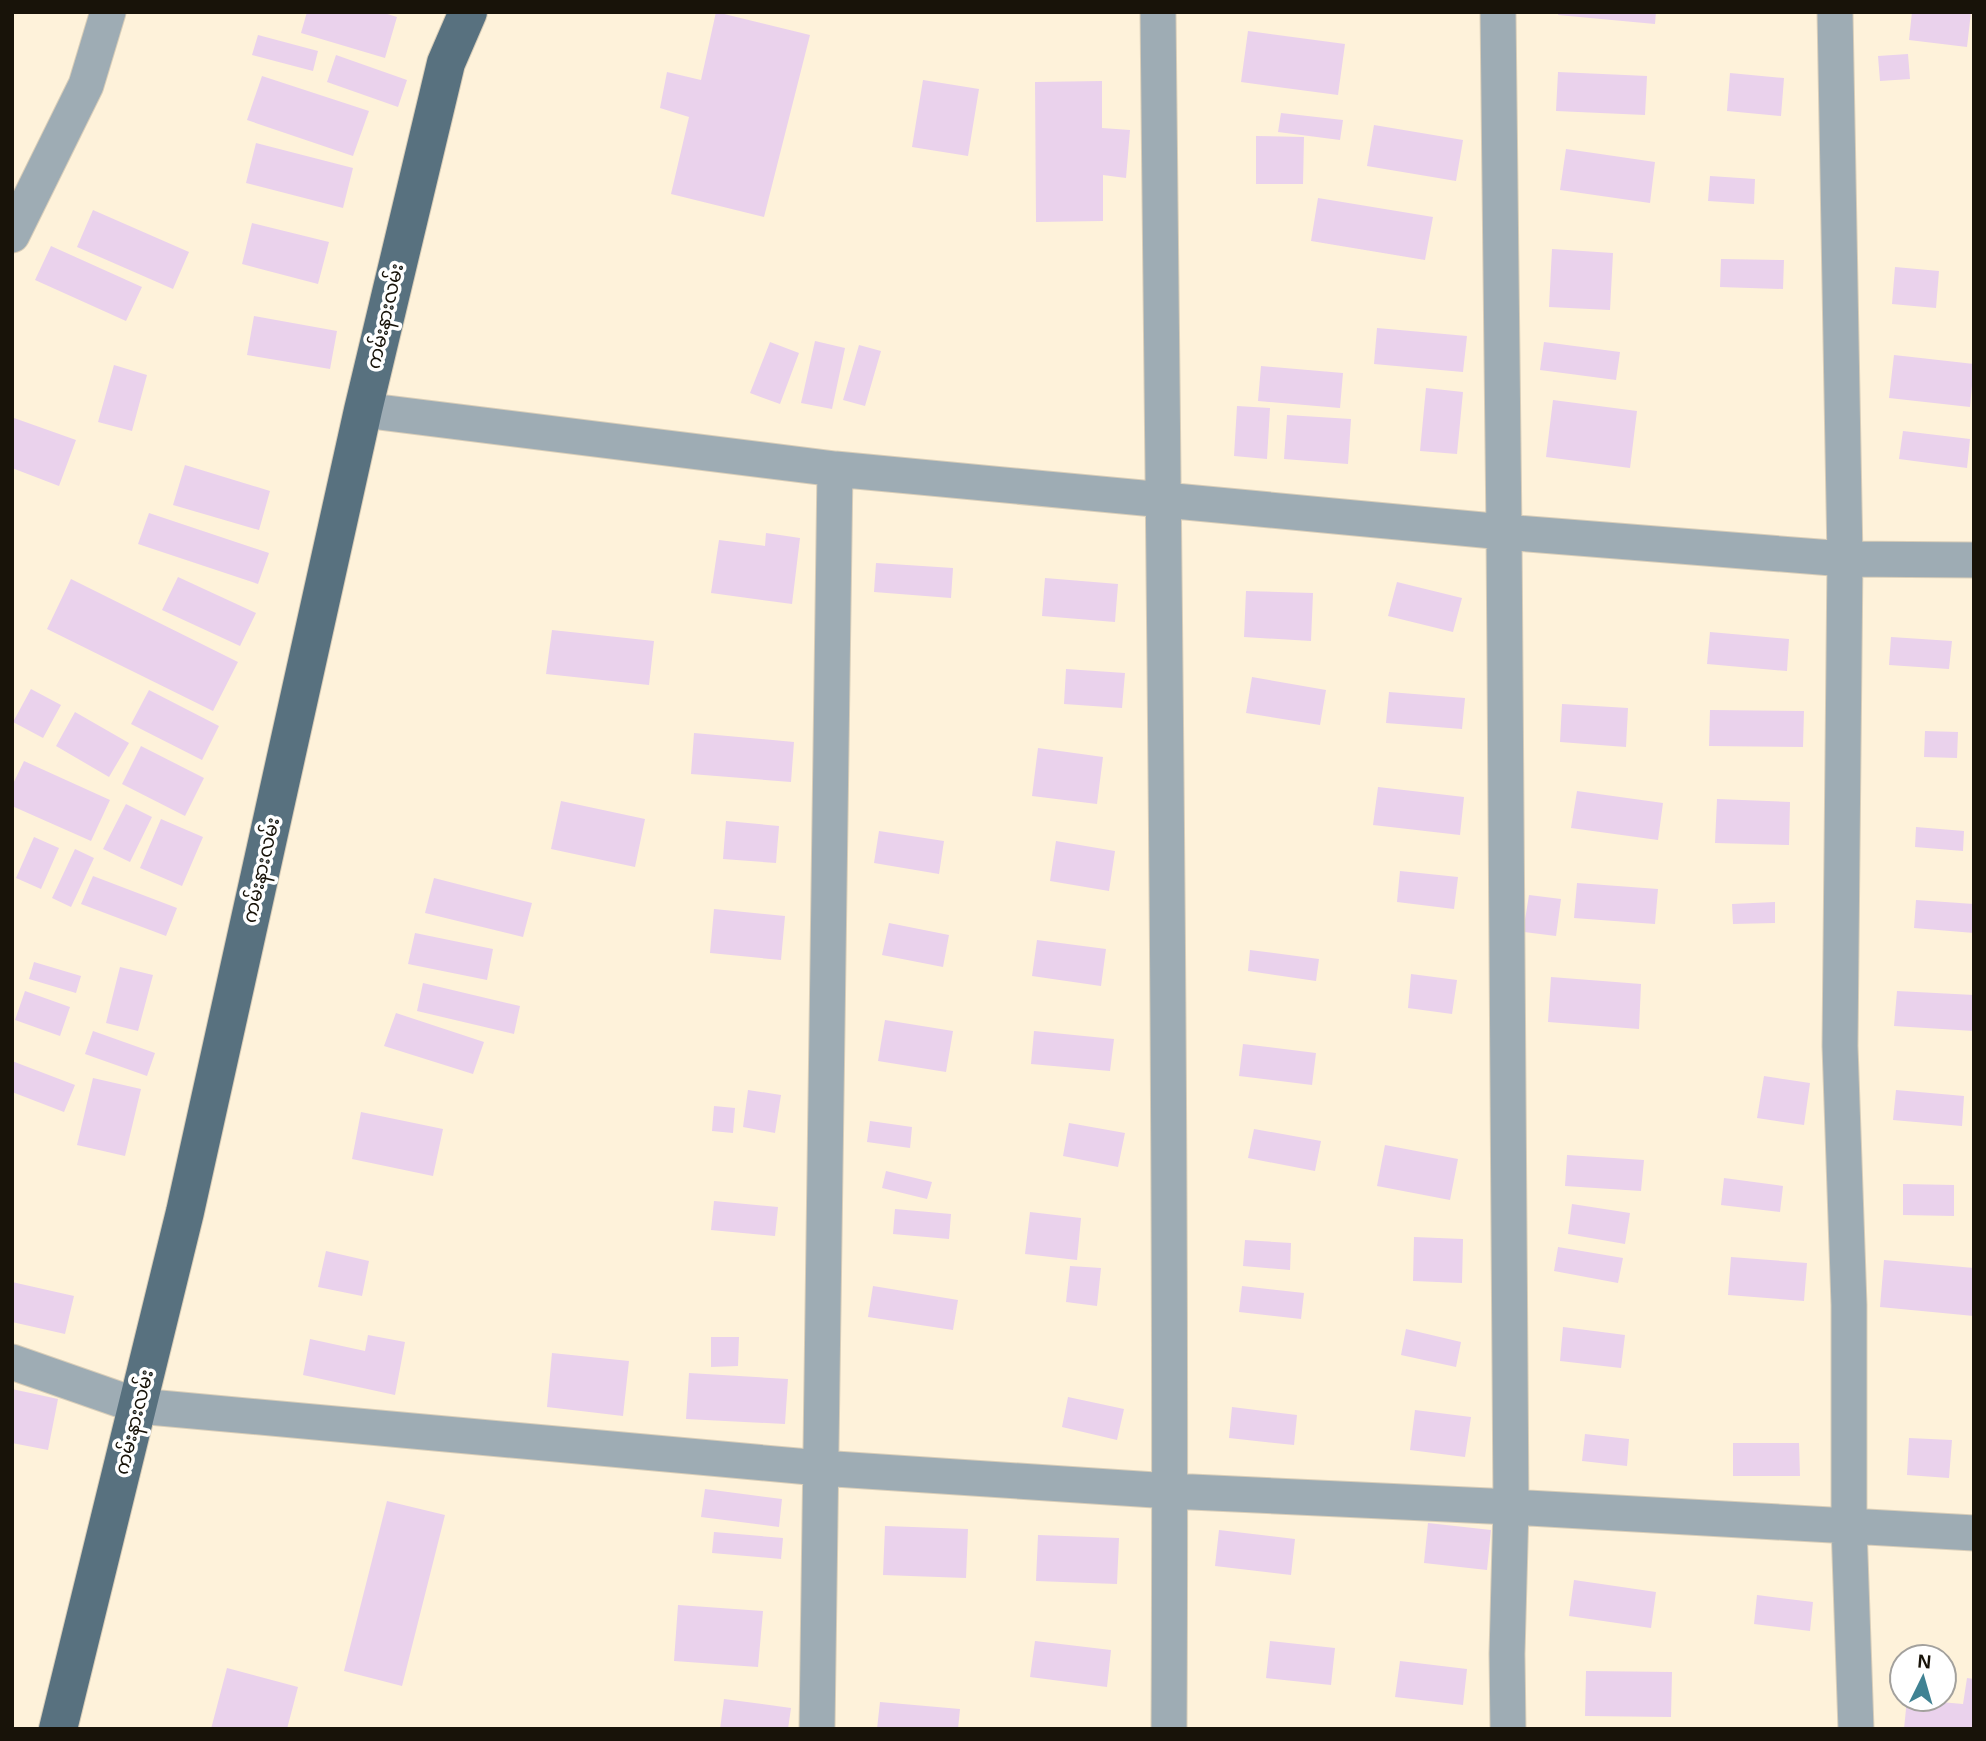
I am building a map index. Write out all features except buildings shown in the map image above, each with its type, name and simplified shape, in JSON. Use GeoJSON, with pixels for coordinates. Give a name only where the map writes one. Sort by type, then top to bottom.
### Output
{"type":"FeatureCollection","features":[{"type":"Feature","properties":{"kind":"main road","name":"ကမ်းနားလမ်း"},"geometry":{"type":"LineString","coordinates":[[58,1729],[185,1212],[363,410],[446,63],[468,12]]}},
{"type":"Feature","properties":{"kind":"street"},"geometry":{"type":"LineString","coordinates":[[12,235],[86,85],[108,12]]}},
{"type":"Feature","properties":{"kind":"street"},"geometry":{"type":"LineString","coordinates":[[1158,12],[1170,1729]]}},
{"type":"Feature","properties":{"kind":"street"},"geometry":{"type":"LineString","coordinates":[[1498,12],[1511,1507],[1508,1729]]}},
{"type":"Feature","properties":{"kind":"street"},"geometry":{"type":"LineString","coordinates":[[1835,12],[1845,559],[1840,1046],[1849,1305],[1849,1526],[1856,1729]]}},
{"type":"Feature","properties":{"kind":"street"},"geometry":{"type":"LineString","coordinates":[[363,410],[835,469],[1504,532],[1845,559],[1974,560]]}},
{"type":"Feature","properties":{"kind":"street"},"geometry":{"type":"LineString","coordinates":[[817,1729],[835,469]]}},
{"type":"Feature","properties":{"kind":"street"},"geometry":{"type":"LineString","coordinates":[[12,1362],[138,1406],[820,1468],[1170,1491],[1511,1507],[1974,1534]]}}]}
